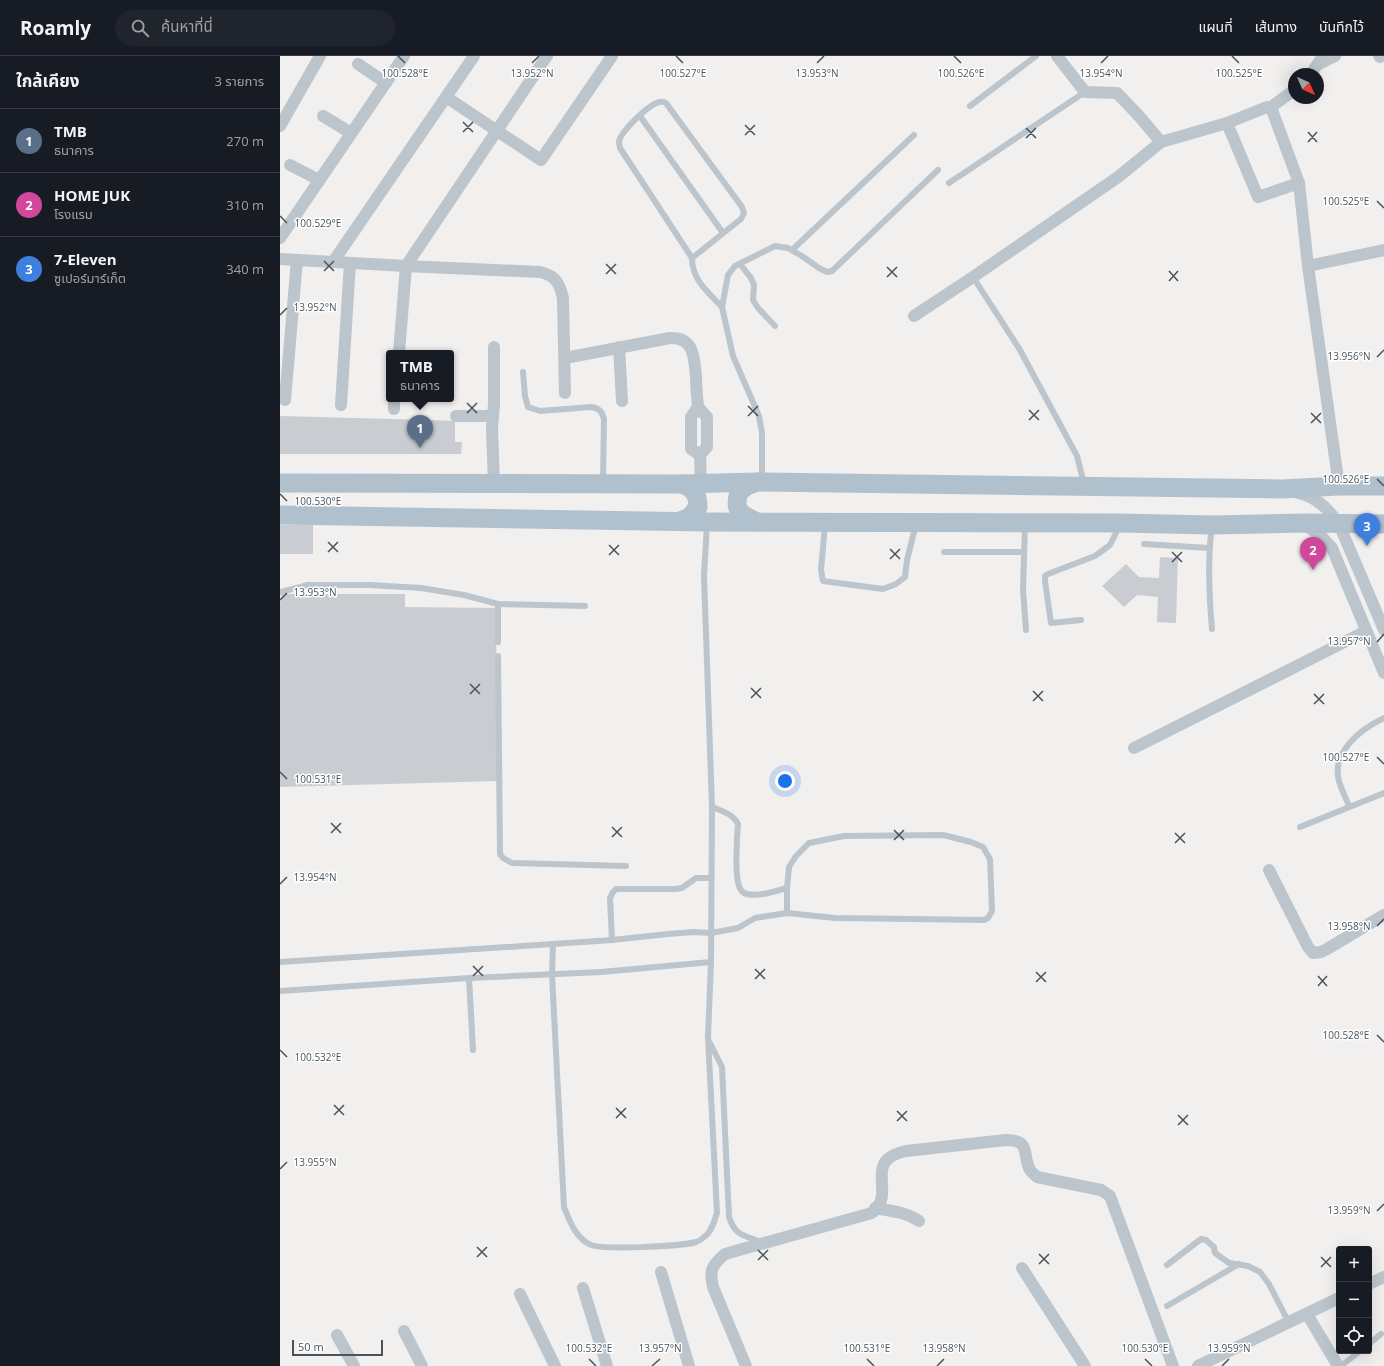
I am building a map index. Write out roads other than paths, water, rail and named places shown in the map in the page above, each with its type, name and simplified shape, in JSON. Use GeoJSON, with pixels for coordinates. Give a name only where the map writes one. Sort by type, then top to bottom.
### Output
{"type":"FeatureCollection","features":[{"type":"Feature","properties":{"kind":"main road"},"geometry":{"type":"LineString","coordinates":[[280,483],[701,484],[760,482],[1282,489],[1339,486],[1384,486]]}},
{"type":"Feature","properties":{"kind":"main road"},"geometry":{"type":"LineString","coordinates":[[757,522],[738,511],[736,504],[739,492],[747,486],[760,482]]}},
{"type":"Feature","properties":{"kind":"main road"},"geometry":{"type":"LineString","coordinates":[[680,521],[690,517],[698,507],[696,495],[693,490],[682,484]]}},
{"type":"Feature","properties":{"kind":"main road"},"geometry":{"type":"LineString","coordinates":[[280,514],[707,522],[1120,523],[1212,525],[1384,524]]}},
{"type":"Feature","properties":{"kind":"street"},"geometry":{"type":"LineString","coordinates":[[280,126],[320,56]]}},
{"type":"Feature","properties":{"kind":"street"},"geometry":{"type":"LineString","coordinates":[[282,230],[319,180],[404,56]]}},
{"type":"Feature","properties":{"kind":"street"},"geometry":{"type":"LineString","coordinates":[[333,262],[474,56]]}},
{"type":"Feature","properties":{"kind":"street"},"geometry":{"type":"LineString","coordinates":[[399,350],[406,266],[547,56]]}},
{"type":"Feature","properties":{"kind":"street"},"geometry":{"type":"LineString","coordinates":[[446,97],[541,160],[612,56]]}},
{"type":"Feature","properties":{"kind":"street"},"geometry":{"type":"LineString","coordinates":[[1057,56],[1085,92],[1117,93],[1161,142]]}},
{"type":"Feature","properties":{"kind":"street"},"geometry":{"type":"LineString","coordinates":[[1317,65],[1336,56]]}},
{"type":"Feature","properties":{"kind":"street"},"geometry":{"type":"LineString","coordinates":[[358,64],[386,83]]}},
{"type":"Feature","properties":{"kind":"street"},"geometry":{"type":"LineString","coordinates":[[914,316],[1118,177],[1161,142],[1227,123],[1267,107],[1270,108],[1288,94]]}},
{"type":"Feature","properties":{"kind":"street"},"geometry":{"type":"LineString","coordinates":[[1270,108],[1298,183],[1308,266],[1339,486]]}},
{"type":"Feature","properties":{"kind":"street"},"geometry":{"type":"LineString","coordinates":[[323,116],[351,133]]}},
{"type":"Feature","properties":{"kind":"street"},"geometry":{"type":"LineString","coordinates":[[1227,123],[1258,197],[1298,183]]}},
{"type":"Feature","properties":{"kind":"street"},"geometry":{"type":"LineString","coordinates":[[290,165],[319,180]]}},
{"type":"Feature","properties":{"kind":"street"},"geometry":{"type":"LineString","coordinates":[[1308,266],[1384,250]]}},
{"type":"Feature","properties":{"kind":"street"},"geometry":{"type":"LineString","coordinates":[[280,259],[540,272],[552,275],[560,287],[562,298],[566,393]]}},
{"type":"Feature","properties":{"kind":"street"},"geometry":{"type":"LineString","coordinates":[[285,400],[297,260]]}},
{"type":"Feature","properties":{"kind":"street"},"geometry":{"type":"LineString","coordinates":[[341,405],[350,263]]}},
{"type":"Feature","properties":{"kind":"street"},"geometry":{"type":"LineString","coordinates":[[565,358],[670,338],[676,338],[689,344],[694,354],[698,407],[691,418],[691,449],[700,455],[701,484]]}},
{"type":"Feature","properties":{"kind":"street"},"geometry":{"type":"LineString","coordinates":[[494,347],[494,404],[492,416],[494,483]]}},
{"type":"Feature","properties":{"kind":"street"},"geometry":{"type":"LineString","coordinates":[[619,347],[622,401]]}},
{"type":"Feature","properties":{"kind":"street"},"geometry":{"type":"LineString","coordinates":[[456,416],[492,416]]}},
{"type":"Feature","properties":{"kind":"street"},"geometry":{"type":"LineString","coordinates":[[1282,489],[1303,494],[1315,499],[1331,513],[1339,524],[1384,630]]}},
{"type":"Feature","properties":{"kind":"street"},"geometry":{"type":"LineString","coordinates":[[1304,524],[1322,537],[1332,548],[1384,673]]}},
{"type":"Feature","properties":{"kind":"street"},"geometry":{"type":"LineString","coordinates":[[1134,748],[1366,630]]}},
{"type":"Feature","properties":{"kind":"street"},"geometry":{"type":"LineString","coordinates":[[1268,870],[1308,947],[1313,953],[1321,952],[1327,949],[1384,915]]}},
{"type":"Feature","properties":{"kind":"street"},"geometry":{"type":"LineString","coordinates":[[746,1366],[713,1287],[710,1274],[715,1262],[725,1254],[872,1212],[880,1201],[882,1192],[882,1168],[887,1159],[894,1154],[906,1151],[1006,1140],[1020,1142],[1025,1148],[1031,1171],[1037,1177],[1101,1190],[1110,1196],[1173,1366]]}},
{"type":"Feature","properties":{"kind":"street"},"geometry":{"type":"LineString","coordinates":[[875,1208],[902,1212],[919,1221]]}},
{"type":"Feature","properties":{"kind":"street"},"geometry":{"type":"LineString","coordinates":[[1022,1268],[1085,1366]]}},
{"type":"Feature","properties":{"kind":"street"},"geometry":{"type":"LineString","coordinates":[[661,1272],[689,1366]]}},
{"type":"Feature","properties":{"kind":"street"},"geometry":{"type":"LineString","coordinates":[[1372,1283],[1384,1277]]}},
{"type":"Feature","properties":{"kind":"street"},"geometry":{"type":"LineString","coordinates":[[583,1288],[607,1366]]}},
{"type":"Feature","properties":{"kind":"street"},"geometry":{"type":"LineString","coordinates":[[520,1294],[555,1366]]}},
{"type":"Feature","properties":{"kind":"street"},"geometry":{"type":"LineString","coordinates":[[1198,1366],[1336,1300]]}},
{"type":"Feature","properties":{"kind":"street"},"geometry":{"type":"LineString","coordinates":[[1307,1314],[1336,1365]]}},
{"type":"Feature","properties":{"kind":"street"},"geometry":{"type":"LineString","coordinates":[[404,1332],[422,1366]]}},
{"type":"Feature","properties":{"kind":"street"},"geometry":{"type":"LineString","coordinates":[[337,1335],[354,1366]]}},
{"type":"Feature","properties":{"kind":"lane"},"geometry":{"type":"LineString","coordinates":[[970,106],[1036,56]]}},
{"type":"Feature","properties":{"kind":"lane"},"geometry":{"type":"LineString","coordinates":[[949,183],[1085,92]]}},
{"type":"Feature","properties":{"kind":"lane"},"geometry":{"type":"LineString","coordinates":[[692,258],[741,219],[744,213],[738,200],[666,103],[662,101],[656,103],[640,116],[623,134],[619,141],[620,148],[692,258],[692,266],[696,278],[722,307]]}},
{"type":"Feature","properties":{"kind":"lane"},"geometry":{"type":"LineString","coordinates":[[640,116],[723,233]]}},
{"type":"Feature","properties":{"kind":"lane"},"geometry":{"type":"LineString","coordinates":[[792,250],[914,135]]}},
{"type":"Feature","properties":{"kind":"lane"},"geometry":{"type":"LineString","coordinates":[[760,482],[762,433],[759,416],[733,356],[722,307],[728,275],[735,266],[776,246],[792,250],[827,272],[832,271],[938,170]]}},
{"type":"Feature","properties":{"kind":"lane"},"geometry":{"type":"LineString","coordinates":[[740,264],[754,285],[753,300],[758,308],[775,326]]}},
{"type":"Feature","properties":{"kind":"lane"},"geometry":{"type":"LineString","coordinates":[[973,277],[1020,350],[1077,456],[1084,486]]}},
{"type":"Feature","properties":{"kind":"lane"},"geometry":{"type":"LineString","coordinates":[[523,372],[525,396],[528,407],[533,410],[540,412],[591,407],[597,408],[602,412],[604,419],[603,484]]}},
{"type":"Feature","properties":{"kind":"lane"},"geometry":{"type":"LineString","coordinates":[[553,944],[552,975],[564,1207],[579,1238],[591,1246],[648,1247],[696,1242],[706,1236],[714,1224],[717,1213],[708,1037],[712,962],[712,807],[704,576],[707,522]]}},
{"type":"Feature","properties":{"kind":"lane"},"geometry":{"type":"LineString","coordinates":[[826,522],[821,570],[823,581],[883,589],[896,584],[905,577],[907,560],[917,523]]}},
{"type":"Feature","properties":{"kind":"lane"},"geometry":{"type":"LineString","coordinates":[[1026,523],[1023,589],[1026,630]]}},
{"type":"Feature","properties":{"kind":"lane"},"geometry":{"type":"LineString","coordinates":[[1081,620],[1051,623],[1045,576],[1096,556],[1110,545],[1120,523]]}},
{"type":"Feature","properties":{"kind":"lane"},"geometry":{"type":"LineString","coordinates":[[1212,525],[1209,548],[1212,629]]}},
{"type":"Feature","properties":{"kind":"lane"},"geometry":{"type":"LineString","coordinates":[[1144,544],[1209,548]]}},
{"type":"Feature","properties":{"kind":"lane"},"geometry":{"type":"LineString","coordinates":[[944,552],[1024,552]]}},
{"type":"Feature","properties":{"kind":"lane"},"geometry":{"type":"LineString","coordinates":[[280,592],[308,585],[370,585],[421,588],[464,595],[498,604],[585,606]]}},
{"type":"Feature","properties":{"kind":"lane"},"geometry":{"type":"LineString","coordinates":[[498,604],[498,642]]}},
{"type":"Feature","properties":{"kind":"lane"},"geometry":{"type":"LineString","coordinates":[[498,656],[500,854],[503,858],[512,863],[626,866]]}},
{"type":"Feature","properties":{"kind":"lane"},"geometry":{"type":"LineString","coordinates":[[1349,806],[1338,780],[1338,763],[1349,743],[1370,725],[1384,718]]}},
{"type":"Feature","properties":{"kind":"lane"},"geometry":{"type":"LineString","coordinates":[[1300,827],[1384,793]]}},
{"type":"Feature","properties":{"kind":"lane"},"geometry":{"type":"LineString","coordinates":[[712,807],[735,818],[738,824],[737,878],[739,888],[748,894],[761,894],[787,888]]}},
{"type":"Feature","properties":{"kind":"lane"},"geometry":{"type":"LineString","coordinates":[[280,962],[612,940],[693,932],[711,933],[738,928],[755,918],[787,914],[835,918],[984,920],[988,918],[992,911],[990,859],[983,847],[971,842],[944,835],[844,836],[809,843],[796,856],[789,867],[787,914]]}},
{"type":"Feature","properties":{"kind":"lane"},"geometry":{"type":"LineString","coordinates":[[612,940],[610,898],[616,889],[675,889],[682,888],[696,878],[711,878]]}},
{"type":"Feature","properties":{"kind":"lane"},"geometry":{"type":"LineString","coordinates":[[280,990],[470,978],[601,972],[712,962]]}},
{"type":"Feature","properties":{"kind":"lane"},"geometry":{"type":"LineString","coordinates":[[470,978],[473,1050]]}},
{"type":"Feature","properties":{"kind":"lane"},"geometry":{"type":"LineString","coordinates":[[708,1037],[722,1067],[729,1217],[735,1231],[765,1243]]}},
{"type":"Feature","properties":{"kind":"lane"},"geometry":{"type":"LineString","coordinates":[[1167,1265],[1201,1239],[1206,1240],[1214,1247],[1215,1253],[1222,1259],[1229,1263],[1248,1266],[1260,1272],[1269,1284],[1289,1323]]}},
{"type":"Feature","properties":{"kind":"lane"},"geometry":{"type":"LineString","coordinates":[[1167,1306],[1239,1264]]}},
{"type":"Feature","properties":{"kind":"lane"},"geometry":{"type":"LineString","coordinates":[[1372,1342],[1382,1334]]}},
{"type":"Feature","properties":{"kind":"lane"},"geometry":{"type":"LineString","coordinates":[[1336,1365],[1355,1354]]}},
{"type":"Feature","properties":{"kind":"place","name":"TMB"},"geometry":{"type":"Point","coordinates":[420,448]}},
{"type":"Feature","properties":{"kind":"place","name":"7-Eleven"},"geometry":{"type":"Point","coordinates":[1367,546]}},
{"type":"Feature","properties":{"kind":"place","name":"HOME JUK"},"geometry":{"type":"Point","coordinates":[1313,570]}}]}
